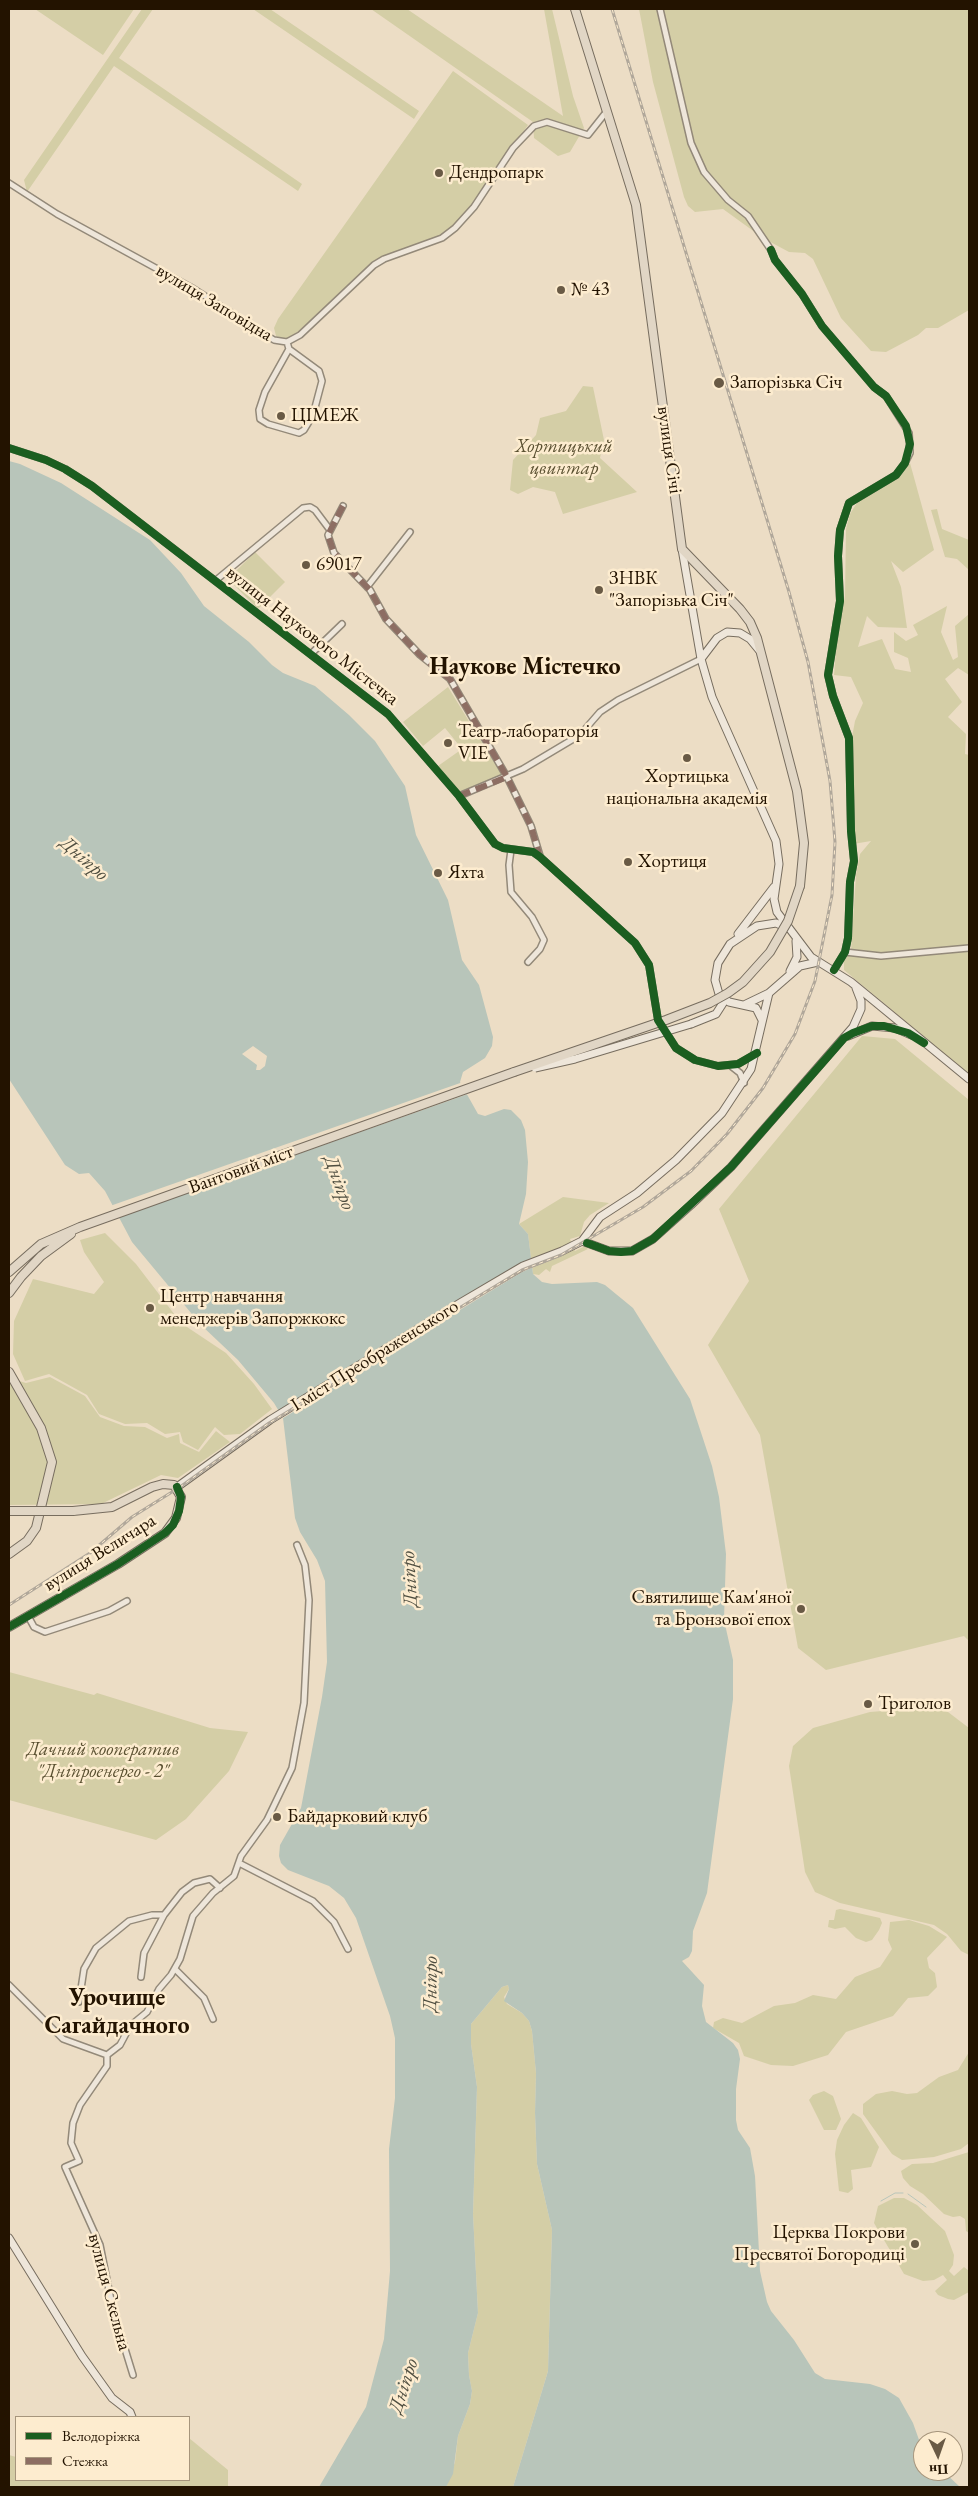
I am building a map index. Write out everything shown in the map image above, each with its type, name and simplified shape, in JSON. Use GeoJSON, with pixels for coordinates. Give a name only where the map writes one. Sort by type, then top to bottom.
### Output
{"type":"FeatureCollection","features":[{"type":"Feature","properties":{"kind":"main road","name":"вулиця Січі"},"geometry":{"type":"LineString","coordinates":[[575,9],[636,205],[682,549],[701,659],[718,714],[776,841],[779,864],[774,906],[790,930]]}},
{"type":"Feature","properties":{"kind":"main road","name":"Вантовий міст"},"geometry":{"type":"LineString","coordinates":[[80,1227],[710,1003],[743,982],[770,952],[788,921],[800,886],[804,844],[798,791],[764,659],[750,622],[740,609],[682,549]]}},
{"type":"Feature","properties":{"kind":"main road"},"geometry":{"type":"LineString","coordinates":[[701,659],[718,638],[727,632],[740,633],[750,639],[764,659]]}},
{"type":"Feature","properties":{"kind":"main road"},"geometry":{"type":"LineString","coordinates":[[762,1025],[759,1011],[725,1000],[719,994],[715,980],[718,963],[730,944],[754,916],[776,885]]}},
{"type":"Feature","properties":{"kind":"main road"},"geometry":{"type":"LineString","coordinates":[[730,944],[750,930],[768,922],[781,924],[790,930],[804,952],[851,982],[969,1079]]}},
{"type":"Feature","properties":{"kind":"main road"},"geometry":{"type":"LineString","coordinates":[[786,978],[796,957],[796,941]]}},
{"type":"Feature","properties":{"kind":"main road"},"geometry":{"type":"LineString","coordinates":[[742,1005],[769,993],[800,966],[818,962]]}},
{"type":"Feature","properties":{"kind":"main road"},"geometry":{"type":"LineString","coordinates":[[769,993],[757,1053],[744,1083],[722,1113],[695,1142],[637,1193],[600,1217],[584,1241],[609,1251],[632,1251],[653,1239],[731,1167],[853,1027],[861,1009],[858,991],[851,982]]}},
{"type":"Feature","properties":{"kind":"main road"},"geometry":{"type":"LineString","coordinates":[[514,1072],[576,1059],[691,1024],[716,1014],[725,1000]]}},
{"type":"Feature","properties":{"kind":"main road"},"geometry":{"type":"LineString","coordinates":[[844,1038],[863,1028],[884,1026],[908,1033],[924,1043]]}},
{"type":"Feature","properties":{"kind":"main road"},"geometry":{"type":"LineString","coordinates":[[9,1272],[41,1244],[80,1227]]}},
{"type":"Feature","properties":{"kind":"main road"},"geometry":{"type":"LineString","coordinates":[[9,1293],[41,1256],[80,1227]]}},
{"type":"Feature","properties":{"kind":"main road","name":"I міст Преображенського"},"geometry":{"type":"LineString","coordinates":[[179,1486],[270,1420],[460,1303],[523,1266],[562,1252],[584,1241]]}},
{"type":"Feature","properties":{"kind":"main road"},"geometry":{"type":"LineString","coordinates":[[9,1372],[30,1408],[51,1453],[50,1475],[36,1528],[27,1541],[9,1554]]}},
{"type":"Feature","properties":{"kind":"main road"},"geometry":{"type":"LineString","coordinates":[[9,1511],[73,1511],[112,1508],[152,1487],[163,1484],[179,1486]]}},
{"type":"Feature","properties":{"kind":"main road","name":"вулиця Величара"},"geometry":{"type":"LineString","coordinates":[[9,1627],[118,1564],[165,1533],[173,1525],[179,1511],[181,1497],[179,1486]]}},
{"type":"Feature","properties":{"kind":"main road"},"geometry":{"type":"LineString","coordinates":[[9,2238],[82,2356],[112,2398],[130,2412],[132,2416]]}},
{"type":"Feature","properties":{"kind":"street"},"geometry":{"type":"LineString","coordinates":[[660,9],[691,143],[704,172],[728,200],[748,216],[771,250],[774,260],[802,294],[822,326],[874,387],[886,396],[909,433],[910,453],[905,463],[896,475],[850,503],[840,530],[838,556],[840,601],[828,667],[830,684],[848,732],[851,757],[851,831],[854,861],[850,882],[848,938],[845,952],[834,970]]}},
{"type":"Feature","properties":{"kind":"street","name":"вулиця Заповідна"},"geometry":{"type":"LineString","coordinates":[[9,183],[58,214],[194,289],[274,340],[287,342],[300,334],[374,265],[442,238],[455,228],[474,207],[513,148],[534,126],[546,122],[588,135],[607,111]]}},
{"type":"Feature","properties":{"kind":"street"},"geometry":{"type":"LineString","coordinates":[[287,342],[289,349],[319,371],[322,381],[313,415],[304,430],[299,432],[268,424],[260,419],[259,410],[265,392],[289,349]]}},
{"type":"Feature","properties":{"kind":"street","name":"вулиця Наукового Містечка"},"geometry":{"type":"LineString","coordinates":[[9,448],[59,466],[92,486],[312,653],[388,714],[459,796],[495,844],[511,850],[533,852],[635,943],[645,955],[651,975],[654,1006],[658,1020],[676,1048],[687,1056],[705,1064],[730,1066]]}},
{"type":"Feature","properties":{"kind":"street"},"geometry":{"type":"LineString","coordinates":[[343,506],[328,535],[334,553],[367,587],[386,619],[420,656],[450,679],[507,777],[531,826],[540,857]]}},
{"type":"Feature","properties":{"kind":"street"},"geometry":{"type":"LineString","coordinates":[[215,581],[303,508],[310,507],[315,510],[330,530]]}},
{"type":"Feature","properties":{"kind":"street"},"geometry":{"type":"LineString","coordinates":[[367,587],[410,532]]}},
{"type":"Feature","properties":{"kind":"street"},"geometry":{"type":"LineString","coordinates":[[312,653],[342,624]]}},
{"type":"Feature","properties":{"kind":"street"},"geometry":{"type":"LineString","coordinates":[[459,796],[507,777],[580,736],[600,712],[618,700],[701,659]]}},
{"type":"Feature","properties":{"kind":"street"},"geometry":{"type":"LineString","coordinates":[[511,850],[509,865],[511,892],[532,917],[544,940],[540,949],[528,962]]}},
{"type":"Feature","properties":{"kind":"street"},"geometry":{"type":"LineString","coordinates":[[845,952],[881,956],[969,948]]}},
{"type":"Feature","properties":{"kind":"street"},"geometry":{"type":"LineString","coordinates":[[730,1066],[748,1060],[757,1053]]}},
{"type":"Feature","properties":{"kind":"street"},"geometry":{"type":"LineString","coordinates":[[730,1066],[740,1073],[744,1083]]}},
{"type":"Feature","properties":{"kind":"street","name":"вулиця Скельна"},"geometry":{"type":"LineString","coordinates":[[133,2375],[112,2310],[100,2245],[65,2167],[79,2161],[72,2143],[73,2123],[80,2105],[107,2066],[107,2055],[120,2045],[130,2026],[148,2012],[158,1989],[175,1969],[193,1916],[231,1879],[251,1841],[267,1820],[292,1768],[304,1703],[309,1600],[305,1565],[297,1545]]}},
{"type":"Feature","properties":{"kind":"street"},"geometry":{"type":"LineString","coordinates":[[28,1616],[34,1627],[45,1632],[109,1611],[128,1601]]}},
{"type":"Feature","properties":{"kind":"street"},"geometry":{"type":"LineString","coordinates":[[239,1863],[313,1901],[334,1922],[348,1949]]}},
{"type":"Feature","properties":{"kind":"street"},"geometry":{"type":"LineString","coordinates":[[141,1976],[144,1953],[164,1915],[182,1892],[194,1883],[210,1879],[220,1888]]}},
{"type":"Feature","properties":{"kind":"street"},"geometry":{"type":"LineString","coordinates":[[79,2002],[84,1968],[96,1948],[129,1921],[152,1915],[164,1915]]}},
{"type":"Feature","properties":{"kind":"street"},"geometry":{"type":"LineString","coordinates":[[175,1969],[204,1998],[213,2019]]}},
{"type":"Feature","properties":{"kind":"street"},"geometry":{"type":"LineString","coordinates":[[9,1985],[64,2039],[107,2055]]}},
{"type":"Feature","properties":{"kind":"green space"},"geometry":{"type":"Polygon","coordinates":[[[35,9],[134,9],[103,55],[35,9]]]}},
{"type":"Feature","properties":{"kind":"green space"},"geometry":{"type":"Polygon","coordinates":[[[142,9],[153,9],[119,58],[302,184],[298,191],[114,66],[27,192],[24,180],[142,9]]]}},
{"type":"Feature","properties":{"kind":"green space"},"geometry":{"type":"Polygon","coordinates":[[[253,9],[270,9],[419,111],[414,119],[253,9]]]}},
{"type":"Feature","properties":{"kind":"green space"},"geometry":{"type":"Polygon","coordinates":[[[371,9],[407,9],[563,116],[544,9],[552,9],[573,96],[584,128],[570,152],[558,156],[534,138],[533,122],[371,9]]]}},
{"type":"Feature","properties":{"kind":"green space"},"geometry":{"type":"Polygon","coordinates":[[[639,9],[969,9],[969,310],[938,328],[926,328],[918,335],[886,352],[871,351],[841,318],[813,259],[805,253],[789,252],[763,238],[723,209],[695,212],[688,206],[653,82],[639,9]]]}},
{"type":"Feature","properties":{"kind":"green space","name":"Дендропарк"},"geometry":{"type":"Polygon","coordinates":[[[453,71],[528,125],[462,220],[439,237],[371,266],[294,335],[285,339],[276,336],[274,328],[278,319],[453,71]]]}},
{"type":"Feature","properties":{"kind":"green space","name":"Хортицький цвинтар"},"geometry":{"type":"Polygon","coordinates":[[[583,386],[593,387],[604,440],[600,458],[637,492],[563,514],[555,492],[533,487],[518,494],[510,490],[513,460],[536,435],[540,418],[566,411],[583,386]]]}},
{"type":"Feature","properties":{"kind":"green space"},"geometry":{"type":"Polygon","coordinates":[[[910,463],[934,550],[903,572],[891,561],[901,587],[907,628],[878,627],[867,616],[858,647],[882,639],[895,669],[911,672],[908,658],[894,652],[894,632],[906,641],[918,635],[913,625],[947,606],[941,632],[953,660],[958,657],[955,626],[969,614],[969,675],[958,668],[945,679],[962,702],[948,717],[966,734],[965,754],[969,755],[969,1074],[844,970],[844,961],[851,951],[856,875],[860,854],[871,841],[853,844],[850,748],[855,721],[863,703],[851,677],[834,675],[845,596],[846,529],[850,514],[858,501],[876,487],[893,481],[910,463]]]}},
{"type":"Feature","properties":{"kind":"green space"},"geometry":{"type":"Polygon","coordinates":[[[937,509],[942,529],[969,540],[969,570],[957,559],[945,557],[931,510],[937,509]]]}},
{"type":"Feature","properties":{"kind":"green space"},"geometry":{"type":"Polygon","coordinates":[[[255,552],[285,582],[258,609],[228,579],[255,552]]]}},
{"type":"Feature","properties":{"kind":"green space"},"geometry":{"type":"Polygon","coordinates":[[[448,687],[502,775],[460,792],[438,766],[462,749],[445,728],[423,746],[403,722],[448,687]]]}},
{"type":"Feature","properties":{"kind":"green space"},"geometry":{"type":"Polygon","coordinates":[[[862,1036],[895,1039],[969,1100],[969,1641],[964,1636],[826,1670],[798,1648],[760,1435],[708,1345],[749,1281],[719,1209],[862,1036]]]}},
{"type":"Feature","properties":{"kind":"green space"},"geometry":{"type":"Polygon","coordinates":[[[563,1197],[609,1203],[590,1215],[584,1222],[580,1236],[570,1239],[575,1251],[585,1246],[588,1249],[552,1266],[550,1272],[546,1269],[539,1275],[533,1274],[528,1234],[519,1224],[563,1197]]]}},
{"type":"Feature","properties":{"kind":"green space"},"geometry":{"type":"Polygon","coordinates":[[[105,1233],[136,1264],[181,1323],[226,1353],[254,1384],[272,1409],[240,1434],[224,1435],[215,1427],[198,1450],[183,1442],[180,1432],[165,1434],[147,1423],[125,1424],[99,1414],[87,1395],[49,1374],[25,1381],[13,1354],[14,1321],[33,1279],[94,1294],[104,1282],[84,1252],[80,1240],[105,1233]]]}},
{"type":"Feature","properties":{"kind":"green space"},"geometry":{"type":"Polygon","coordinates":[[[50,1377],[85,1396],[100,1417],[124,1426],[145,1427],[167,1438],[179,1434],[180,1443],[199,1452],[216,1431],[230,1442],[178,1478],[161,1475],[101,1504],[9,1505],[9,1378],[26,1383],[50,1377]]]}},
{"type":"Feature","properties":{"kind":"green space","name":"Дачний кооператив \"Дніпроенерго - 2\""},"geometry":{"type":"Polygon","coordinates":[[[9,1672],[94,1695],[97,1693],[210,1728],[248,1732],[229,1771],[186,1819],[156,1840],[9,1800],[9,1672]]]}},
{"type":"Feature","properties":{"kind":"green space"},"geometry":{"type":"Polygon","coordinates":[[[934,1707],[948,1712],[969,1728],[969,1955],[961,1951],[947,1934],[934,1925],[840,1903],[815,1892],[805,1872],[789,1766],[793,1746],[813,1728],[870,1712],[934,1707]]]}},
{"type":"Feature","properties":{"kind":"green space"},"geometry":{"type":"Polygon","coordinates":[[[840,1909],[880,1918],[882,1923],[872,1940],[866,1942],[856,1938],[845,1927],[835,1929],[828,1927],[829,1920],[834,1920],[836,1910],[840,1909]]]}},
{"type":"Feature","properties":{"kind":"green space"},"geometry":{"type":"Polygon","coordinates":[[[909,1920],[929,1926],[947,1937],[927,1958],[929,1968],[935,1973],[937,1987],[928,1996],[908,1998],[893,2016],[846,2032],[828,2055],[793,2066],[771,2065],[744,2056],[739,2043],[713,2028],[714,2022],[723,2018],[742,2023],[774,2006],[795,2003],[813,1995],[836,1999],[855,1977],[880,1967],[892,1949],[888,1940],[890,1922],[909,1920]]]}},
{"type":"Feature","properties":{"kind":"green space"},"geometry":{"type":"Polygon","coordinates":[[[508,1985],[509,1989],[504,1997],[507,2004],[522,2013],[529,2021],[532,2031],[536,2073],[537,2164],[552,2230],[548,2371],[513,2487],[446,2487],[455,2462],[458,2436],[470,2404],[472,2391],[468,2353],[478,2313],[473,2214],[477,2087],[471,2044],[471,2024],[502,1987],[508,1985]]]}},
{"type":"Feature","properties":{"kind":"green space"},"geometry":{"type":"Polygon","coordinates":[[[969,2052],[969,2143],[961,2149],[934,2157],[902,2160],[892,2154],[863,2114],[863,2104],[876,2094],[892,2091],[907,2094],[917,2093],[939,2077],[958,2070],[969,2052]]]}},
{"type":"Feature","properties":{"kind":"green space"},"geometry":{"type":"Polygon","coordinates":[[[824,2091],[833,2096],[841,2119],[836,2130],[824,2130],[809,2100],[813,2095],[824,2091]]]}},
{"type":"Feature","properties":{"kind":"green space"},"geometry":{"type":"Polygon","coordinates":[[[853,2113],[861,2118],[879,2147],[871,2167],[851,2170],[853,2189],[848,2193],[839,2191],[835,2154],[837,2140],[844,2125],[853,2113]]]}},
{"type":"Feature","properties":{"kind":"green space"},"geometry":{"type":"Polygon","coordinates":[[[969,2152],[969,2233],[966,2231],[965,2219],[960,2216],[953,2217],[944,2214],[923,2194],[910,2186],[903,2178],[901,2171],[912,2164],[933,2163],[969,2152]]]}},
{"type":"Feature","properties":{"kind":"green space"},"geometry":{"type":"Polygon","coordinates":[[[894,2198],[904,2198],[917,2205],[945,2231],[954,2255],[953,2265],[949,2271],[954,2276],[964,2267],[969,2271],[969,2292],[954,2300],[948,2299],[938,2295],[935,2291],[947,2280],[943,2275],[934,2280],[923,2281],[904,2274],[874,2223],[878,2206],[894,2198]]]}},
{"type":"Feature","properties":{"kind":"green space"},"geometry":{"type":"Polygon","coordinates":[[[190,2439],[228,2470],[228,2487],[9,2487],[9,2455],[15,2457],[15,2481],[190,2481],[190,2439]]]}},
{"type":"Feature","properties":{"kind":"water","name":"Дніпро"},"geometry":{"type":"Polygon","coordinates":[[[9,461],[20,464],[61,483],[150,540],[181,573],[204,606],[249,642],[272,665],[283,673],[315,686],[349,715],[375,741],[405,786],[416,835],[448,900],[462,960],[479,985],[493,1037],[492,1046],[485,1058],[463,1072],[460,1082],[478,1114],[485,1116],[504,1109],[511,1110],[521,1120],[525,1130],[528,1162],[526,1194],[519,1224],[528,1234],[533,1274],[542,1282],[552,1284],[597,1282],[605,1285],[633,1308],[690,1399],[712,1466],[719,1497],[726,1554],[724,1620],[733,1660],[733,1699],[707,1893],[693,1931],[692,1951],[689,1957],[682,1961],[704,1985],[702,2006],[706,2022],[733,2043],[738,2050],[740,2059],[736,2089],[736,2120],[738,2130],[750,2148],[755,2176],[760,2271],[767,2302],[771,2311],[794,2340],[815,2373],[825,2379],[870,2384],[885,2389],[899,2398],[916,2431],[913,2431],[913,2481],[954,2481],[960,2487],[513,2487],[548,2371],[552,2230],[537,2164],[536,2073],[532,2031],[529,2021],[522,2013],[504,2001],[509,1989],[508,1985],[502,1987],[471,2024],[471,2044],[477,2087],[473,2214],[478,2313],[468,2353],[472,2391],[470,2404],[458,2436],[453,2474],[446,2487],[319,2487],[366,2407],[384,2339],[390,2271],[389,2149],[395,2098],[395,2038],[390,2016],[356,1918],[344,1898],[329,1886],[288,1870],[281,1863],[279,1856],[280,1845],[301,1808],[322,1697],[327,1662],[325,1581],[317,1560],[300,1532],[295,1518],[283,1418],[274,1403],[238,1360],[201,1325],[132,1242],[105,1191],[89,1173],[79,1174],[65,1165],[9,1079],[9,461]],[[253,1046],[242,1054],[257,1065],[256,1070],[260,1070],[265,1066],[267,1056],[253,1046]]]}},
{"type":"Feature","properties":{"kind":"pier"},"geometry":{"type":"Polygon","coordinates":[[[463,1082],[468,1094],[117,1218],[110,1206],[463,1082]]]}},
{"type":"Feature","properties":{"kind":"pier"},"geometry":{"type":"Polygon","coordinates":[[[532,1258],[534,1267],[522,1272],[280,1420],[276,1412],[517,1265],[532,1258]]]}},
{"type":"Feature","properties":{"kind":"waterway"},"geometry":{"type":"LineString","coordinates":[[881,2201],[895,2193],[903,2193]]}},
{"type":"Feature","properties":{"kind":"waterway"},"geometry":{"type":"LineString","coordinates":[[908,2194],[926,2207]]}},
{"type":"Feature","properties":{"kind":"railway"},"geometry":{"type":"LineString","coordinates":[[9,1605],[90,1553],[132,1517],[180,1487],[269,1423],[522,1270],[561,1255],[643,1207],[691,1171],[727,1134],[763,1088],[795,1034],[815,981],[832,895],[835,842],[830,781],[808,662],[789,592],[612,9]]}},
{"type":"Feature","properties":{"kind":"marked path"},"geometry":{"type":"LineString","coordinates":[[343,506],[328,535],[334,553],[370,590],[386,619],[420,655],[450,679],[507,777],[531,826],[540,857]]}},
{"type":"Feature","properties":{"kind":"marked path"},"geometry":{"type":"LineString","coordinates":[[459,796],[507,777]]}},
{"type":"Feature","properties":{"kind":"cycle path"},"geometry":{"type":"LineString","coordinates":[[771,250],[775,260],[802,294],[822,326],[874,387],[886,396],[906,426],[910,444],[905,463],[896,475],[849,503],[840,530],[838,556],[840,601],[828,675],[833,696],[849,738],[851,831],[854,861],[850,882],[848,938],[845,952],[834,970]]}},
{"type":"Feature","properties":{"kind":"cycle path"},"geometry":{"type":"LineString","coordinates":[[9,448],[46,460],[65,469],[92,486],[388,714],[459,796],[495,844],[503,848],[533,852],[635,943],[649,965],[658,1020],[676,1048],[695,1060],[718,1066],[738,1064],[757,1053]]}},
{"type":"Feature","properties":{"kind":"cycle path"},"geometry":{"type":"LineString","coordinates":[[587,1243],[609,1251],[621,1252],[632,1251],[653,1239],[731,1167],[844,1038],[872,1026],[884,1026],[908,1033],[924,1043]]}},
{"type":"Feature","properties":{"kind":"cycle path"},"geometry":{"type":"LineString","coordinates":[[9,1627],[118,1564],[165,1533],[173,1525],[179,1511],[181,1497],[177,1487]]}},
{"type":"Feature","properties":{"kind":"place","name":"Дендропарк"},"geometry":{"type":"Point","coordinates":[439,173]}},
{"type":"Feature","properties":{"kind":"place","name":"№ 43"},"geometry":{"type":"Point","coordinates":[561,290]}},
{"type":"Feature","properties":{"kind":"place","name":"Запорізька Січ"},"geometry":{"type":"Point","coordinates":[719,383]}},
{"type":"Feature","properties":{"kind":"place","name":"ЦІМЕЖ"},"geometry":{"type":"Point","coordinates":[281,416]}},
{"type":"Feature","properties":{"kind":"place","name":"69017"},"geometry":{"type":"Point","coordinates":[306,565]}},
{"type":"Feature","properties":{"kind":"place","name":"ЗНВК \"Запорізька Січ\""},"geometry":{"type":"Point","coordinates":[599,590]}},
{"type":"Feature","properties":{"kind":"place","name":"Театр-лабораторія VIE"},"geometry":{"type":"Point","coordinates":[448,743]}},
{"type":"Feature","properties":{"kind":"place","name":"Хортицька національна академія"},"geometry":{"type":"Point","coordinates":[687,758]}},
{"type":"Feature","properties":{"kind":"place","name":"Хортиця"},"geometry":{"type":"Point","coordinates":[628,862]}},
{"type":"Feature","properties":{"kind":"place","name":"Яхта"},"geometry":{"type":"Point","coordinates":[438,873]}},
{"type":"Feature","properties":{"kind":"place","name":"Центр навчання менеджерів Запоржкокс"},"geometry":{"type":"Point","coordinates":[150,1308]}},
{"type":"Feature","properties":{"kind":"place","name":"Святилище Кам'яної та Бронзової епох"},"geometry":{"type":"Point","coordinates":[801,1609]}},
{"type":"Feature","properties":{"kind":"place","name":"Триголов"},"geometry":{"type":"Point","coordinates":[868,1704]}},
{"type":"Feature","properties":{"kind":"place","name":"Байдарковий клуб"},"geometry":{"type":"Point","coordinates":[277,1817]}},
{"type":"Feature","properties":{"kind":"place","name":"Церква Покрови Пресвятої Богородиці"},"geometry":{"type":"Point","coordinates":[915,2244]}},
{"type":"Feature","properties":{"kind":"district","name":"Наукове Містечко"},"geometry":{"type":"Point","coordinates":[525,667]}},
{"type":"Feature","properties":{"kind":"district","name":"Урочище Сагайдачного"},"geometry":{"type":"Point","coordinates":[117,2012]}}]}
